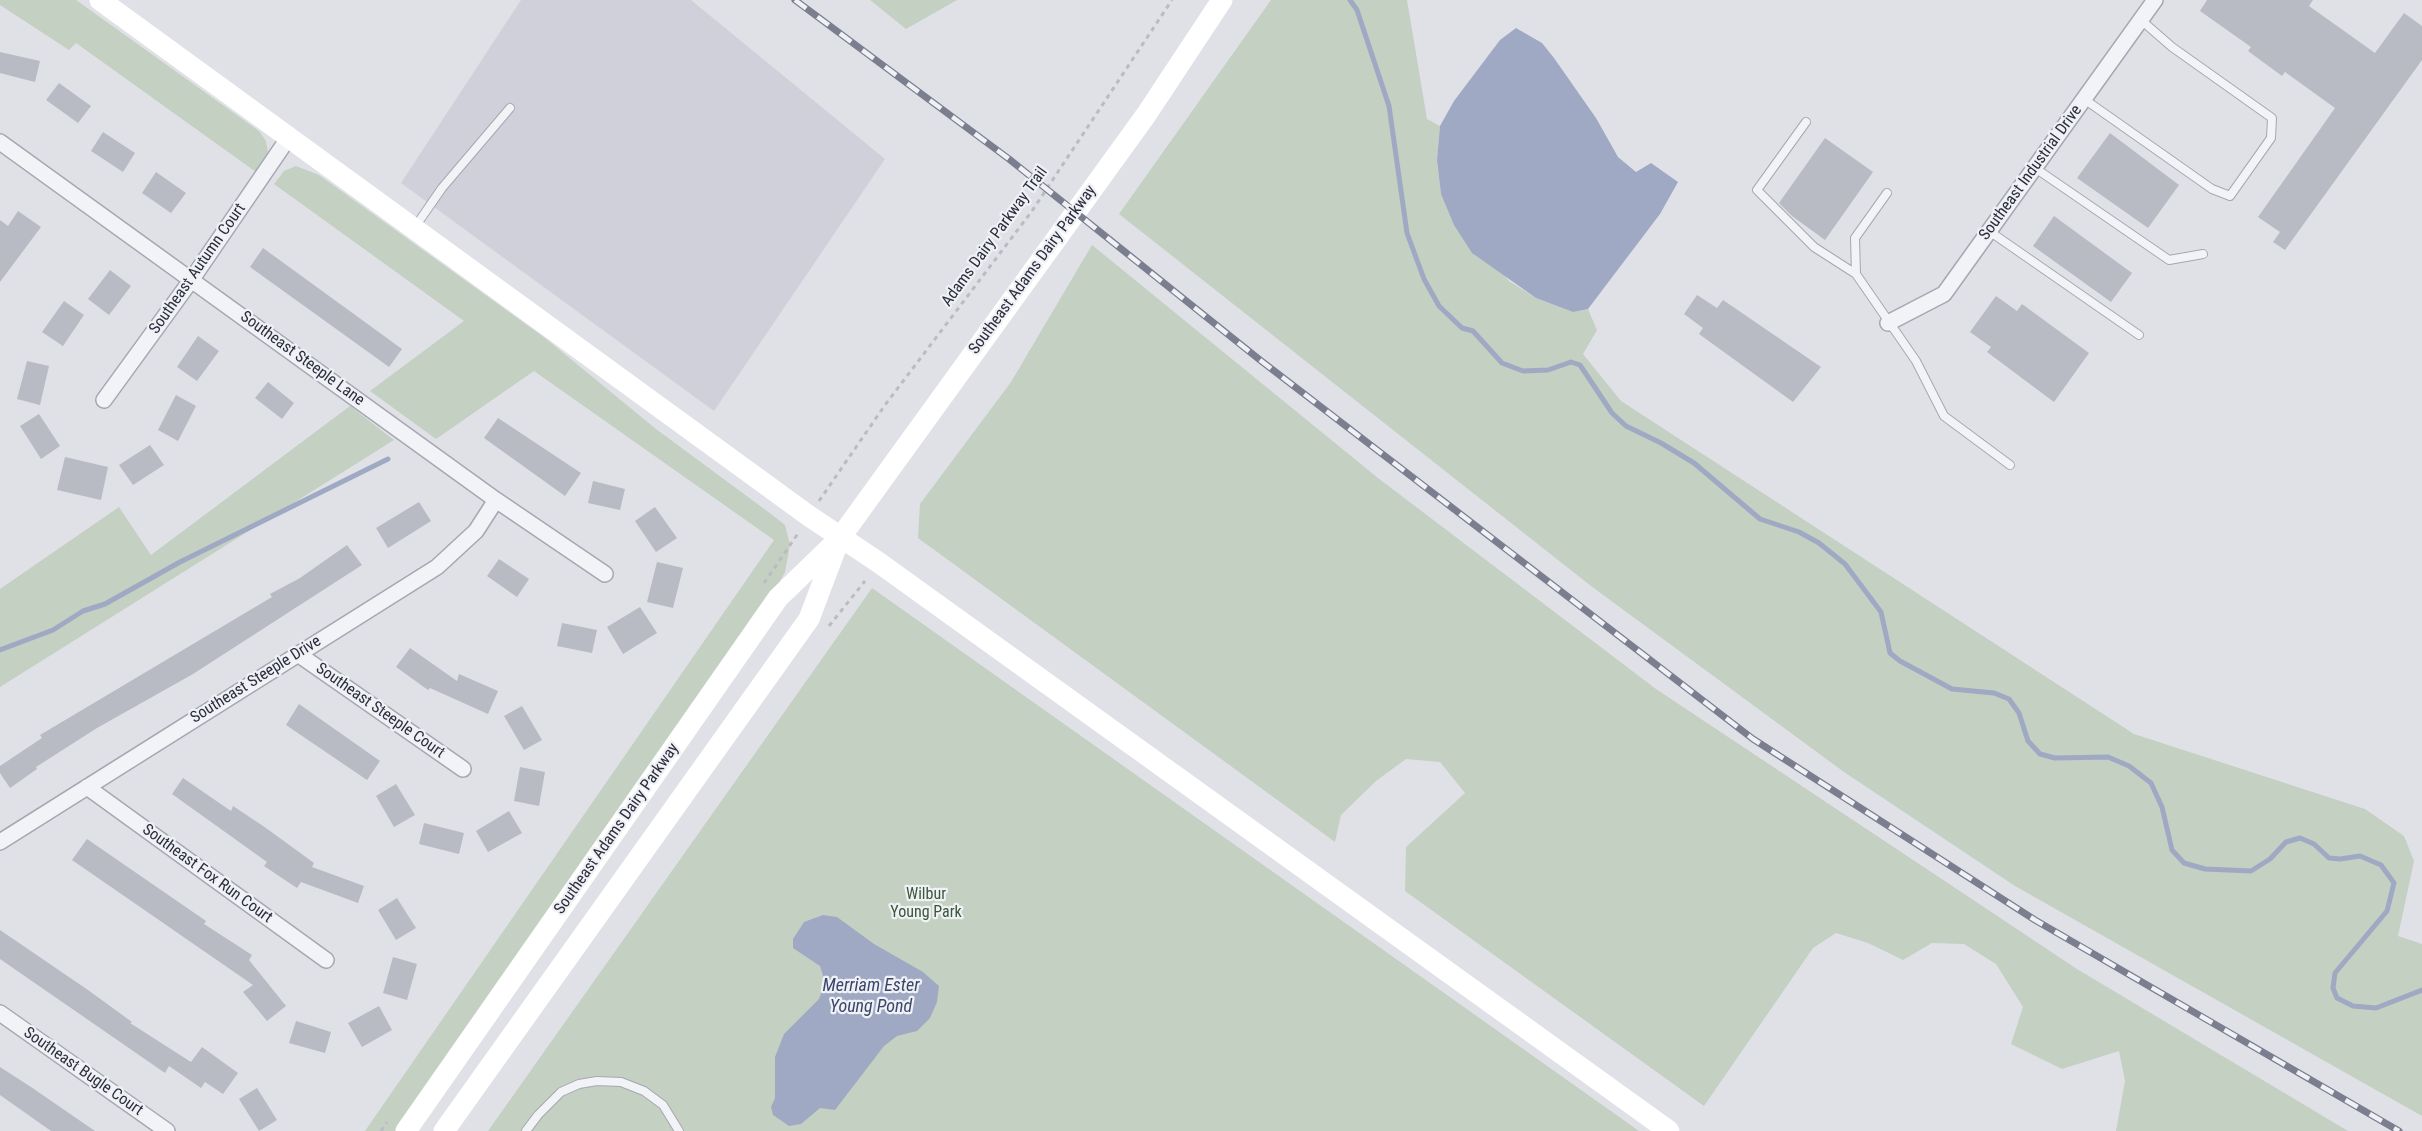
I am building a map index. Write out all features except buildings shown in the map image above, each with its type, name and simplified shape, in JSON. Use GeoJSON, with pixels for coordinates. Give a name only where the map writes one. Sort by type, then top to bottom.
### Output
{"type":"FeatureCollection","features":[{"type":"Feature","properties":{"kind":"main road"},"geometry":{"type":"LineString","coordinates":[[100,0],[840,537],[1670,1131]]}},
{"type":"Feature","properties":{"kind":"main road","name":"Southeast Adams Dairy Parkway"},"geometry":{"type":"LineString","coordinates":[[406,1131],[778,598],[840,537],[1146,115],[1222,0]]}},
{"type":"Feature","properties":{"kind":"main road","name":"Southeast Adams Dairy Parkway"},"geometry":{"type":"LineString","coordinates":[[444,1131],[809,619],[840,537]]}},
{"type":"Feature","properties":{"kind":"street","name":"Southeast Industrial Drive"},"geometry":{"type":"LineString","coordinates":[[1888,323],[1944,294],[2155,0]]}},
{"type":"Feature","properties":{"kind":"street","name":"Southeast Autumn Court"},"geometry":{"type":"LineString","coordinates":[[104,400],[192,279],[289,136]]}},
{"type":"Feature","properties":{"kind":"street","name":"Southeast Steeple Lane"},"geometry":{"type":"LineString","coordinates":[[0,142],[496,500],[605,574]]}},
{"type":"Feature","properties":{"kind":"street","name":"Southeast Steeple Drive"},"geometry":{"type":"LineString","coordinates":[[0,842],[437,567],[476,531],[496,500]]}},
{"type":"Feature","properties":{"kind":"street","name":"Southeast Steeple Court"},"geometry":{"type":"LineString","coordinates":[[298,654],[463,769]]}},
{"type":"Feature","properties":{"kind":"street","name":"Southeast Fox Run Court"},"geometry":{"type":"LineString","coordinates":[[87,788],[326,960]]}},
{"type":"Feature","properties":{"kind":"street","name":"Southeast Bugle Court"},"geometry":{"type":"LineString","coordinates":[[0,1013],[166,1131]]}},
{"type":"Feature","properties":{"kind":"lane"},"geometry":{"type":"LineString","coordinates":[[2084,99],[2212,189],[2230,196],[2271,138],[2272,118],[2172,47],[2141,20]]}},
{"type":"Feature","properties":{"kind":"lane"},"geometry":{"type":"LineString","coordinates":[[414,229],[442,188],[510,108]]}},
{"type":"Feature","properties":{"kind":"lane"},"geometry":{"type":"LineString","coordinates":[[1806,122],[1757,190],[1814,247],[1856,274],[1916,361],[1944,416],[2010,465]]}},
{"type":"Feature","properties":{"kind":"lane"},"geometry":{"type":"LineString","coordinates":[[2035,168],[2169,260],[2203,254]]}},
{"type":"Feature","properties":{"kind":"lane"},"geometry":{"type":"LineString","coordinates":[[1856,274],[1855,238],[1887,193]]}},
{"type":"Feature","properties":{"kind":"lane"},"geometry":{"type":"LineString","coordinates":[[1989,231],[2139,335]]}},
{"type":"Feature","properties":{"kind":"lane"},"geometry":{"type":"LineString","coordinates":[[526,1131],[561,1092],[579,1084],[597,1081],[621,1083],[644,1090],[663,1105],[679,1131]]}},
{"type":"Feature","properties":{"kind":"path","name":"Adams Dairy Parkway Trail"},"geometry":{"type":"LineString","coordinates":[[831,485],[885,405],[1032,211],[1172,0]]}},
{"type":"Feature","properties":{"kind":"shaded area"},"geometry":{"type":"Polygon","coordinates":[[[521,0],[691,0],[885,159],[714,411],[401,183],[521,0]]]}},
{"type":"Feature","properties":{"kind":"green space"},"geometry":{"type":"Polygon","coordinates":[[[0,0],[76,0],[259,131],[266,141],[268,153],[265,162],[256,172],[76,43],[69,50],[0,5],[0,0]]]}},
{"type":"Feature","properties":{"kind":"green space"},"geometry":{"type":"Polygon","coordinates":[[[870,0],[957,0],[906,29],[870,0]]]}},
{"type":"Feature","properties":{"kind":"green space"},"geometry":{"type":"Polygon","coordinates":[[[1271,0],[1407,0],[1427,119],[1440,126],[1437,160],[1441,194],[1509,281],[1536,298],[1573,312],[1588,309],[1597,330],[1583,354],[1621,401],[2134,734],[2365,809],[2404,836],[2414,861],[2398,936],[2422,944],[2422,1116],[2015,886],[1844,772],[1591,586],[1119,214],[1271,0]]]}},
{"type":"Feature","properties":{"kind":"green space"},"geometry":{"type":"Polygon","coordinates":[[[296,166],[319,175],[545,338],[656,429],[785,525],[790,545],[785,572],[779,583],[395,1131],[365,1131],[774,540],[534,371],[436,439],[370,391],[464,321],[274,184],[284,171],[296,166]]]}},
{"type":"Feature","properties":{"kind":"green space"},"geometry":{"type":"Polygon","coordinates":[[[1092,245],[1378,478],[1656,689],[2077,969],[2348,1131],[2116,1131],[2125,1081],[2119,1051],[2062,1069],[2011,1044],[2023,1007],[1996,964],[1964,944],[1932,943],[1903,960],[1868,943],[1836,933],[1813,948],[1704,1106],[1405,891],[1406,847],[1465,793],[1440,762],[1406,759],[1376,781],[1341,815],[1335,842],[918,538],[920,504],[1011,382],[1092,245]]]}},
{"type":"Feature","properties":{"kind":"green space"},"geometry":{"type":"Polygon","coordinates":[[[350,406],[394,440],[0,687],[0,589],[119,507],[151,555],[350,406]]]}},
{"type":"Feature","properties":{"kind":"green space","name":"Wilbur Young Park"},"geometry":{"type":"Polygon","coordinates":[[[872,588],[1639,1131],[488,1131],[872,588]]]}},
{"type":"Feature","properties":{"kind":"water"},"geometry":{"type":"Polygon","coordinates":[[[1516,28],[1542,43],[1554,58],[1596,118],[1618,157],[1636,172],[1651,163],[1678,182],[1660,214],[1588,309],[1573,312],[1536,298],[1472,253],[1454,225],[1441,194],[1437,160],[1440,126],[1454,101],[1500,40],[1516,28]]]}},
{"type":"Feature","properties":{"kind":"water","name":"Merriam Ester Young Pond"},"geometry":{"type":"Polygon","coordinates":[[[823,915],[837,917],[874,944],[923,972],[939,986],[937,1002],[930,1018],[917,1031],[897,1036],[884,1046],[835,1110],[820,1108],[801,1124],[789,1126],[773,1115],[771,1107],[775,1098],[775,1057],[784,1034],[819,999],[825,982],[820,966],[793,948],[793,939],[804,922],[823,915]]]}},
{"type":"Feature","properties":{"kind":"waterway"},"geometry":{"type":"LineString","coordinates":[[1350,0],[1357,10],[1389,106],[1407,233],[1424,279],[1439,306],[1462,328],[1473,331],[1502,363],[1523,371],[1548,370],[1571,362],[1580,365],[1612,413],[1626,426],[1694,463],[1760,519],[1799,532],[1819,543],[1845,564],[1881,612],[1890,653],[1900,661],[1952,689],[1994,693],[2009,699],[2019,713],[2028,741],[2040,754],[2055,758],[2108,757],[2129,766],[2151,783],[2162,807],[2172,850],[2184,863],[2205,869],[2251,871],[2270,859],[2286,842],[2300,838],[2314,844],[2329,858],[2360,856],[2381,865],[2394,883],[2387,911],[2335,973],[2333,988],[2337,998],[2353,1006],[2376,1008],[2422,990]]}},
{"type":"Feature","properties":{"kind":"waterway"},"geometry":{"type":"LineString","coordinates":[[0,650],[53,630],[83,611],[105,604],[180,562],[388,459]]}},
{"type":"Feature","properties":{"kind":"railway"},"geometry":{"type":"LineString","coordinates":[[795,0],[1009,159],[1260,360],[1753,739],[2035,920],[2399,1131]]}}]}
